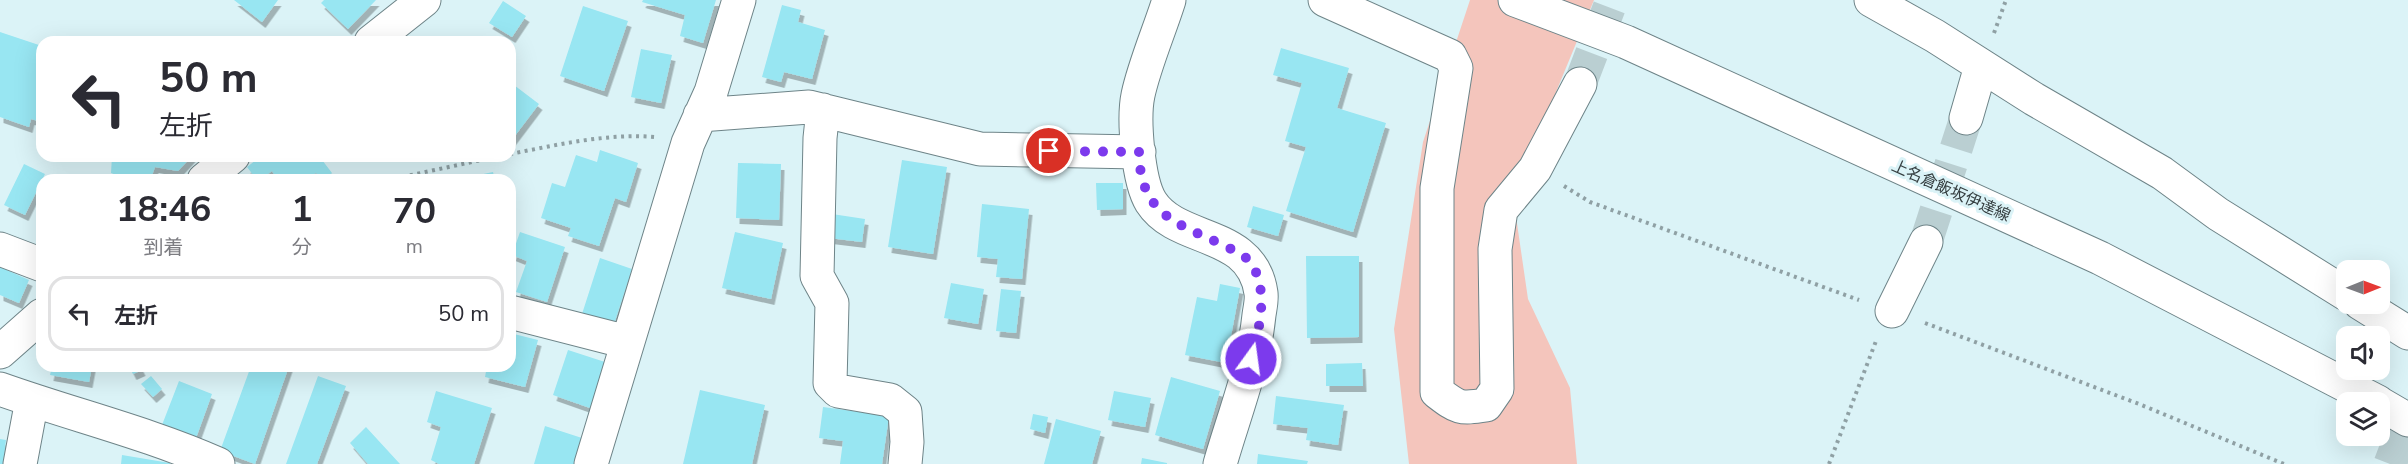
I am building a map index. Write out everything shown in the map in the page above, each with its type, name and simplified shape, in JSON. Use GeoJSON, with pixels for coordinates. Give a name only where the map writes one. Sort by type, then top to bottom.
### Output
{"type":"FeatureCollection","features":[{"type":"Feature","properties":{"kind":"street"},"geometry":{"type":"LineString","coordinates":[[379,36],[424,0]]}},
{"type":"Feature","properties":{"kind":"street"},"geometry":{"type":"LineString","coordinates":[[591,464],[694,129],[711,92],[740,0]]}},
{"type":"Feature","properties":{"kind":"street"},"geometry":{"type":"LineString","coordinates":[[1169,0],[1138,96],[1139,152],[1144,182],[1151,202],[1173,221],[1244,255],[1254,267],[1262,294],[1257,338],[1220,464]]}},
{"type":"Feature","properties":{"kind":"street"},"geometry":{"type":"LineString","coordinates":[[1325,0],[1450,56],[1456,68],[1437,188],[1437,392],[1456,407],[1486,405],[1497,389],[1495,249],[1501,210],[1535,169],[1580,84]]}},
{"type":"Feature","properties":{"kind":"street","name":"上名倉飯坂伊達線"},"geometry":{"type":"LineString","coordinates":[[1515,0],[1626,42],[2100,258],[2359,392]]}},
{"type":"Feature","properties":{"kind":"street"},"geometry":{"type":"LineString","coordinates":[[1871,0],[2162,173],[2218,214],[2336,288]]}},
{"type":"Feature","properties":{"kind":"street"},"geometry":{"type":"LineString","coordinates":[[1966,118],[1981,66]]}},
{"type":"Feature","properties":{"kind":"street"},"geometry":{"type":"LineString","coordinates":[[694,129],[809,107],[980,149],[1139,152]]}},
{"type":"Feature","properties":{"kind":"street"},"geometry":{"type":"LineString","coordinates":[[823,110],[819,138],[817,276],[832,303],[830,383],[838,391],[890,400],[905,412],[907,442],[904,464]]}},
{"type":"Feature","properties":{"kind":"street"},"geometry":{"type":"LineString","coordinates":[[211,174],[225,162]]}},
{"type":"Feature","properties":{"kind":"street"},"geometry":{"type":"LineString","coordinates":[[1892,311],[1926,242]]}},
{"type":"Feature","properties":{"kind":"street"},"geometry":{"type":"LineString","coordinates":[[0,249],[36,264]]}},
{"type":"Feature","properties":{"kind":"street"},"geometry":{"type":"LineString","coordinates":[[516,314],[627,342]]}},
{"type":"Feature","properties":{"kind":"street"},"geometry":{"type":"LineString","coordinates":[[2378,314],[2408,333]]}},
{"type":"Feature","properties":{"kind":"street"},"geometry":{"type":"LineString","coordinates":[[0,352],[36,320]]}},
{"type":"Feature","properties":{"kind":"street"},"geometry":{"type":"LineString","coordinates":[[0,389],[176,445],[218,464]]}},
{"type":"Feature","properties":{"kind":"street"},"geometry":{"type":"LineString","coordinates":[[20,464],[32,400]]}},
{"type":"Feature","properties":{"kind":"street","name":"上名倉飯坂伊達線"},"geometry":{"type":"LineString","coordinates":[[2390,409],[2408,420]]}},
{"type":"Feature","properties":{"kind":"path"},"geometry":{"type":"LineString","coordinates":[[516,153],[635,135],[675,138],[694,129]]}},
{"type":"Feature","properties":{"kind":"path"},"geometry":{"type":"LineString","coordinates":[[416,174],[472,162]]}},
{"type":"Feature","properties":{"kind":"path"},"geometry":{"type":"LineString","coordinates":[[1829,464],[1881,330],[1892,311]]}},
{"type":"Feature","properties":{"kind":"shaded area"},"geometry":{"type":"Polygon","coordinates":[[[1470,0],[1594,0],[1513,196],[1528,299],[1570,388],[1577,464],[1409,464],[1394,329],[1423,142],[1470,0]]]}},
{"type":"Feature","properties":{"kind":"building"},"geometry":{"type":"Polygon","coordinates":[[[234,0],[278,0],[262,22],[234,0]]]}},
{"type":"Feature","properties":{"kind":"building"},"geometry":{"type":"Polygon","coordinates":[[[324,0],[376,0],[348,29],[321,3],[324,0]]]}},
{"type":"Feature","properties":{"kind":"building"},"geometry":{"type":"Polygon","coordinates":[[[643,0],[716,0],[703,43],[680,36],[685,15],[642,2],[643,0]]]}},
{"type":"Feature","properties":{"kind":"building"},"geometry":{"type":"Polygon","coordinates":[[[503,1],[526,16],[513,36],[489,23],[503,1]]]}},
{"type":"Feature","properties":{"kind":"building"},"geometry":{"type":"Polygon","coordinates":[[[782,5],[801,10],[798,22],[825,30],[812,79],[784,72],[781,82],[762,77],[782,5]]]}},
{"type":"Feature","properties":{"kind":"building"},"geometry":{"type":"Polygon","coordinates":[[[583,6],[628,21],[604,91],[560,76],[583,6]]]}},
{"type":"Feature","properties":{"kind":"building"},"geometry":{"type":"Polygon","coordinates":[[[0,32],[36,44],[36,120],[31,119],[29,127],[0,117],[0,32]]]}},
{"type":"Feature","properties":{"kind":"building"},"geometry":{"type":"Polygon","coordinates":[[[1281,48],[1349,68],[1337,108],[1386,123],[1353,232],[1286,211],[1306,147],[1285,141],[1302,83],[1273,75],[1281,48]]]}},
{"type":"Feature","properties":{"kind":"building"},"geometry":{"type":"Polygon","coordinates":[[[641,49],[672,55],[661,103],[631,97],[641,49]]]}},
{"type":"Feature","properties":{"kind":"building"},"geometry":{"type":"Polygon","coordinates":[[[516,87],[539,104],[516,134],[516,87]]]}},
{"type":"Feature","properties":{"kind":"building"},"geometry":{"type":"Polygon","coordinates":[[[600,150],[638,163],[626,202],[615,198],[599,246],[568,236],[571,228],[541,218],[552,183],[565,187],[576,155],[597,162],[600,150]]]}},
{"type":"Feature","properties":{"kind":"building"},"geometry":{"type":"Polygon","coordinates":[[[902,160],[947,167],[933,254],[888,247],[902,160]]]}},
{"type":"Feature","properties":{"kind":"building"},"geometry":{"type":"Polygon","coordinates":[[[112,162],[186,162],[178,171],[155,167],[152,174],[111,173],[112,162]]]}},
{"type":"Feature","properties":{"kind":"building"},"geometry":{"type":"Polygon","coordinates":[[[253,162],[324,162],[332,173],[274,174],[272,171],[268,174],[252,174],[247,167],[253,162]]]}},
{"type":"Feature","properties":{"kind":"building"},"geometry":{"type":"Polygon","coordinates":[[[738,163],[781,164],[779,220],[736,218],[738,163]]]}},
{"type":"Feature","properties":{"kind":"building"},"geometry":{"type":"Polygon","coordinates":[[[24,164],[45,174],[36,174],[36,192],[25,215],[4,205],[24,164]]]}},
{"type":"Feature","properties":{"kind":"building"},"geometry":{"type":"Polygon","coordinates":[[[1096,183],[1123,183],[1123,209],[1097,210],[1096,183]]]}},
{"type":"Feature","properties":{"kind":"building"},"geometry":{"type":"Polygon","coordinates":[[[982,204],[1029,209],[1022,279],[996,277],[998,259],[977,257],[982,204]]]}},
{"type":"Feature","properties":{"kind":"building"},"geometry":{"type":"Polygon","coordinates":[[[1253,206],[1284,215],[1278,236],[1247,227],[1253,206]]]}},
{"type":"Feature","properties":{"kind":"building"},"geometry":{"type":"Polygon","coordinates":[[[832,214],[865,219],[862,242],[829,238],[832,214]]]}},
{"type":"Feature","properties":{"kind":"building"},"geometry":{"type":"Polygon","coordinates":[[[520,232],[565,247],[547,302],[516,292],[527,261],[516,257],[516,244],[520,232]]]}},
{"type":"Feature","properties":{"kind":"building"},"geometry":{"type":"Polygon","coordinates":[[[735,232],[783,243],[771,299],[722,288],[735,232]]]}},
{"type":"Feature","properties":{"kind":"building"},"geometry":{"type":"Polygon","coordinates":[[[1306,256],[1359,256],[1359,337],[1307,338],[1306,256]]]}},
{"type":"Feature","properties":{"kind":"building"},"geometry":{"type":"Polygon","coordinates":[[[600,258],[632,269],[614,324],[582,314],[600,258]]]}},
{"type":"Feature","properties":{"kind":"building"},"geometry":{"type":"Polygon","coordinates":[[[0,267],[29,280],[19,303],[0,295],[0,267]]]}},
{"type":"Feature","properties":{"kind":"building"},"geometry":{"type":"Polygon","coordinates":[[[951,283],[984,289],[978,324],[944,318],[951,283]]]}},
{"type":"Feature","properties":{"kind":"building"},"geometry":{"type":"Polygon","coordinates":[[[1220,284],[1240,288],[1226,363],[1185,355],[1197,297],[1217,301],[1220,284]]]}},
{"type":"Feature","properties":{"kind":"building"},"geometry":{"type":"Polygon","coordinates":[[[1001,289],[1021,291],[1016,333],[996,331],[1001,289]]]}},
{"type":"Feature","properties":{"kind":"building"},"geometry":{"type":"Polygon","coordinates":[[[516,334],[538,340],[525,387],[485,377],[486,372],[516,372],[516,334]]]}},
{"type":"Feature","properties":{"kind":"building"},"geometry":{"type":"Polygon","coordinates":[[[568,350],[605,362],[590,408],[553,395],[568,350]]]}},
{"type":"Feature","properties":{"kind":"building"},"geometry":{"type":"Polygon","coordinates":[[[1362,363],[1363,386],[1326,386],[1326,364],[1362,363]]]}},
{"type":"Feature","properties":{"kind":"building"},"geometry":{"type":"Polygon","coordinates":[[[51,372],[91,372],[89,382],[50,375],[51,372]]]}},
{"type":"Feature","properties":{"kind":"building"},"geometry":{"type":"Polygon","coordinates":[[[249,372],[287,372],[255,464],[220,451],[249,372]]]}},
{"type":"Feature","properties":{"kind":"building"},"geometry":{"type":"Polygon","coordinates":[[[151,376],[162,389],[153,397],[141,384],[151,376]]]}},
{"type":"Feature","properties":{"kind":"building"},"geometry":{"type":"Polygon","coordinates":[[[318,376],[346,386],[317,464],[286,464],[318,376]]]}},
{"type":"Feature","properties":{"kind":"building"},"geometry":{"type":"Polygon","coordinates":[[[1171,377],[1220,391],[1203,449],[1155,435],[1171,377]]]}},
{"type":"Feature","properties":{"kind":"building"},"geometry":{"type":"Polygon","coordinates":[[[179,381],[212,394],[196,438],[162,425],[179,381]]]}},
{"type":"Feature","properties":{"kind":"building"},"geometry":{"type":"Polygon","coordinates":[[[700,390],[765,405],[752,464],[683,464],[700,390]]]}},
{"type":"Feature","properties":{"kind":"building"},"geometry":{"type":"Polygon","coordinates":[[[436,391],[492,408],[474,464],[439,464],[431,460],[441,427],[427,422],[436,391]]]}},
{"type":"Feature","properties":{"kind":"building"},"geometry":{"type":"Polygon","coordinates":[[[1114,391],[1151,398],[1145,427],[1108,420],[1114,391]]]}},
{"type":"Feature","properties":{"kind":"building"},"geometry":{"type":"Polygon","coordinates":[[[1276,396],[1344,405],[1338,445],[1306,440],[1308,428],[1273,424],[1276,396]]]}},
{"type":"Feature","properties":{"kind":"building"},"geometry":{"type":"Polygon","coordinates":[[[823,407],[889,416],[882,464],[840,464],[843,441],[819,438],[823,407]]]}},
{"type":"Feature","properties":{"kind":"building"},"geometry":{"type":"Polygon","coordinates":[[[1033,414],[1048,417],[1045,433],[1030,429],[1033,414]]]}},
{"type":"Feature","properties":{"kind":"building"},"geometry":{"type":"Polygon","coordinates":[[[1056,419],[1101,431],[1092,464],[1044,464],[1056,419]]]}},
{"type":"Feature","properties":{"kind":"building"},"geometry":{"type":"Polygon","coordinates":[[[545,426],[582,438],[574,464],[534,464],[545,426]]]}},
{"type":"Feature","properties":{"kind":"building"},"geometry":{"type":"Polygon","coordinates":[[[366,427],[400,464],[368,464],[350,443],[366,427]]]}},
{"type":"Feature","properties":{"kind":"building"},"geometry":{"type":"Polygon","coordinates":[[[0,439],[6,440],[3,464],[0,464],[0,439]]]}},
{"type":"Feature","properties":{"kind":"building"},"geometry":{"type":"Polygon","coordinates":[[[1258,454],[1308,461],[1307,464],[1257,464],[1258,454]]]}},
{"type":"Feature","properties":{"kind":"building"},"geometry":{"type":"Polygon","coordinates":[[[122,455],[170,463],[170,464],[121,464],[122,455]]]}},
{"type":"Feature","properties":{"kind":"building"},"geometry":{"type":"Polygon","coordinates":[[[1142,458],[1167,463],[1167,464],[1141,464],[1142,458]]]}},
{"type":"Feature","properties":{"kind":"tunnel"},"geometry":{"type":"LineString","coordinates":[[1580,84],[1612,0]]}},
{"type":"Feature","properties":{"kind":"tunnel"},"geometry":{"type":"LineString","coordinates":[[1926,242],[1966,118]]}},
{"type":"Feature","properties":{"kind":"tunnel"},"geometry":{"type":"LineString","coordinates":[[2390,464],[2408,417]]}},
{"type":"Feature","properties":{"kind":"route"},"geometry":{"type":"LineString","coordinates":[[1049,151],[1139,152],[1144,182],[1151,202],[1162,213],[1173,221],[1244,255],[1254,267],[1262,294],[1257,338],[1251,359]]}}]}
